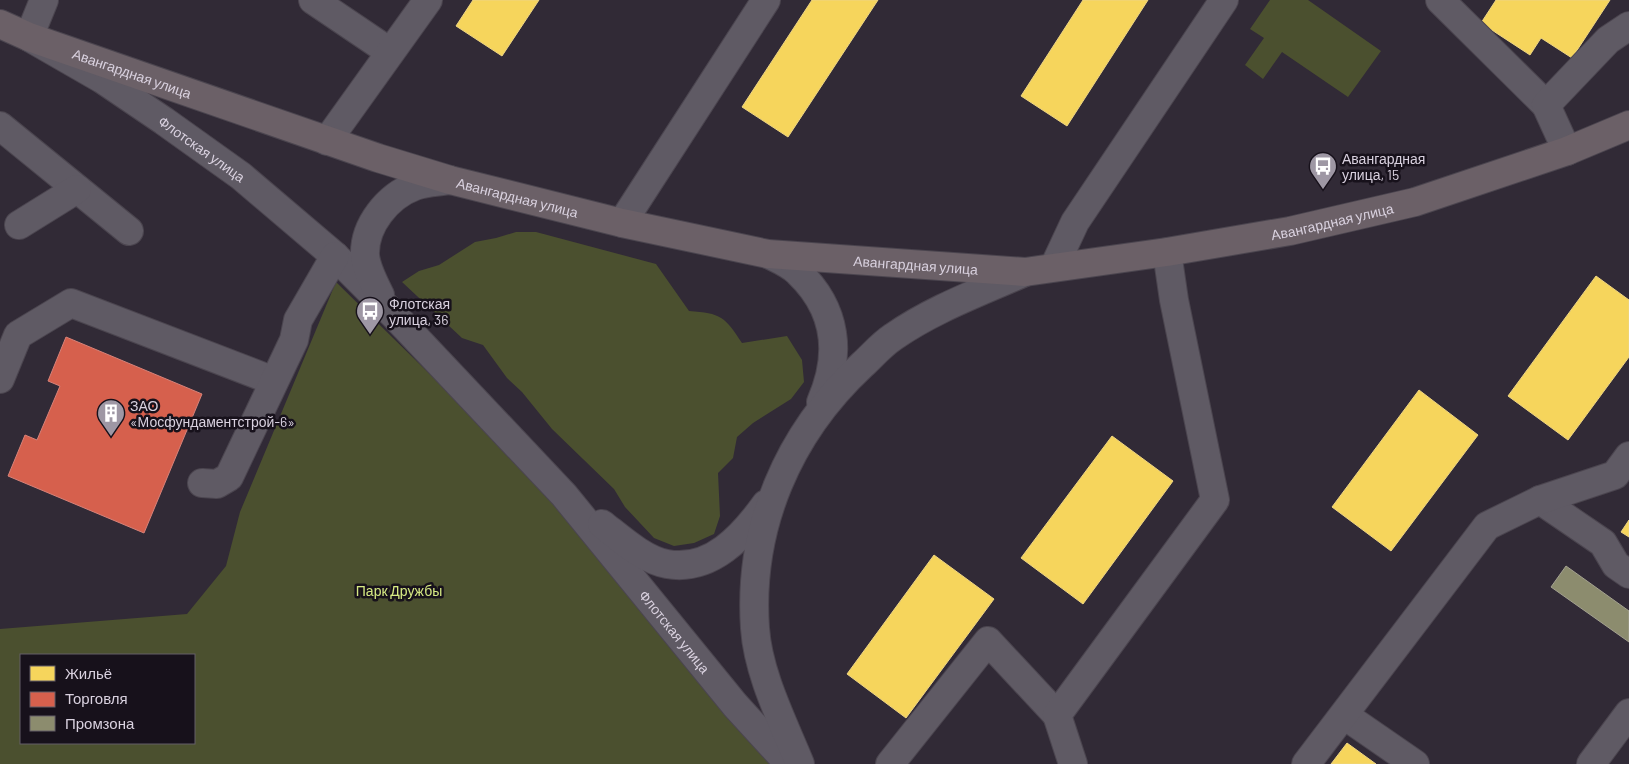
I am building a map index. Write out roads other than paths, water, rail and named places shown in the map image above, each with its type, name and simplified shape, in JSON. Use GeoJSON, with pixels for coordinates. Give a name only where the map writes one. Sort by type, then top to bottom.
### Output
{"type":"FeatureCollection","features":[{"type":"Feature","properties":{"kind":"main road","name":"Флотская улица"},"geometry":{"type":"LineString","coordinates":[[0,24],[29,37]]}},
{"type":"Feature","properties":{"kind":"main road","name":"Авангардная улица"},"geometry":{"type":"LineString","coordinates":[[29,37],[327,141],[450,180],[622,223],[768,254],[1024,272],[1167,252],[1290,231],[1415,202],[1567,151],[1629,125]]}},
{"type":"Feature","properties":{"kind":"street"},"geometry":{"type":"LineString","coordinates":[[29,37],[44,0]]}},
{"type":"Feature","properties":{"kind":"street"},"geometry":{"type":"LineString","coordinates":[[313,0],[390,52]]}},
{"type":"Feature","properties":{"kind":"street"},"geometry":{"type":"LineString","coordinates":[[327,141],[428,0]]}},
{"type":"Feature","properties":{"kind":"street"},"geometry":{"type":"LineString","coordinates":[[622,223],[766,0]]}},
{"type":"Feature","properties":{"kind":"street"},"geometry":{"type":"LineString","coordinates":[[1054,268],[1075,222],[1224,0]]}},
{"type":"Feature","properties":{"kind":"street"},"geometry":{"type":"LineString","coordinates":[[1440,0],[1546,105],[1567,151]]}},
{"type":"Feature","properties":{"kind":"street"},"geometry":{"type":"LineString","coordinates":[[1546,105],[1608,40],[1629,26]]}},
{"type":"Feature","properties":{"kind":"street","name":"Флотская улица"},"geometry":{"type":"LineString","coordinates":[[29,37],[102,79],[218,159],[241,176],[335,256],[384,303],[564,494],[735,705],[790,764]]}},
{"type":"Feature","properties":{"kind":"street"},"geometry":{"type":"LineString","coordinates":[[0,126],[129,232]]}},
{"type":"Feature","properties":{"kind":"street","name":"Флотская улица"},"geometry":{"type":"LineString","coordinates":[[384,303],[372,278],[365,255],[369,232],[379,212],[395,198],[415,186],[450,180]]}},
{"type":"Feature","properties":{"kind":"street"},"geometry":{"type":"LineString","coordinates":[[19,225],[77,189]]}},
{"type":"Feature","properties":{"kind":"street"},"geometry":{"type":"LineString","coordinates":[[1057,715],[1215,500],[1174,300],[1167,252]]}},
{"type":"Feature","properties":{"kind":"street"},"geometry":{"type":"LineString","coordinates":[[768,254],[797,271],[818,296],[829,317],[835,350],[831,379],[812,421]]}},
{"type":"Feature","properties":{"kind":"street"},"geometry":{"type":"LineString","coordinates":[[202,483],[217,484],[229,477],[294,340],[298,320],[335,256]]}},
{"type":"Feature","properties":{"kind":"street","name":"Авангардная улица"},"geometry":{"type":"LineString","coordinates":[[800,764],[767,682],[755,630],[756,572],[772,497],[788,459],[812,421],[848,378],[892,338],[949,305],[1024,272]]}},
{"type":"Feature","properties":{"kind":"street"},"geometry":{"type":"LineString","coordinates":[[0,379],[18,335],[71,303],[274,382]]}},
{"type":"Feature","properties":{"kind":"street"},"geometry":{"type":"LineString","coordinates":[[1306,764],[1487,526],[1540,500],[1615,475],[1629,456]]}},
{"type":"Feature","properties":{"kind":"street","name":"Флотская улица"},"geometry":{"type":"LineString","coordinates":[[564,494],[636,550],[667,564],[696,563],[721,552],[745,533],[772,497]]}},
{"type":"Feature","properties":{"kind":"street"},"geometry":{"type":"LineString","coordinates":[[1540,500],[1603,543],[1616,565],[1629,574]]}},
{"type":"Feature","properties":{"kind":"street"},"geometry":{"type":"LineString","coordinates":[[890,764],[988,641],[1057,715],[1073,764]]}},
{"type":"Feature","properties":{"kind":"street"},"geometry":{"type":"LineString","coordinates":[[1591,764],[1629,713]]}},
{"type":"Feature","properties":{"kind":"street"},"geometry":{"type":"LineString","coordinates":[[1344,714],[1415,764]]}},
{"type":"Feature","properties":{"kind":"place","name":"Авангардная улица, 15"},"geometry":{"type":"Point","coordinates":[1323,190]}},
{"type":"Feature","properties":{"kind":"place","name":"Флотская улица, 36"},"geometry":{"type":"Point","coordinates":[370,335]}},
{"type":"Feature","properties":{"kind":"place","name":"ЗАО «Мосфундаментстрой-6»"},"geometry":{"type":"Point","coordinates":[111,437]}},
{"type":"Feature","properties":{"kind":"park label","name":"Парк Дружбы"},"geometry":{"type":"Point","coordinates":[399,590]}}]}
